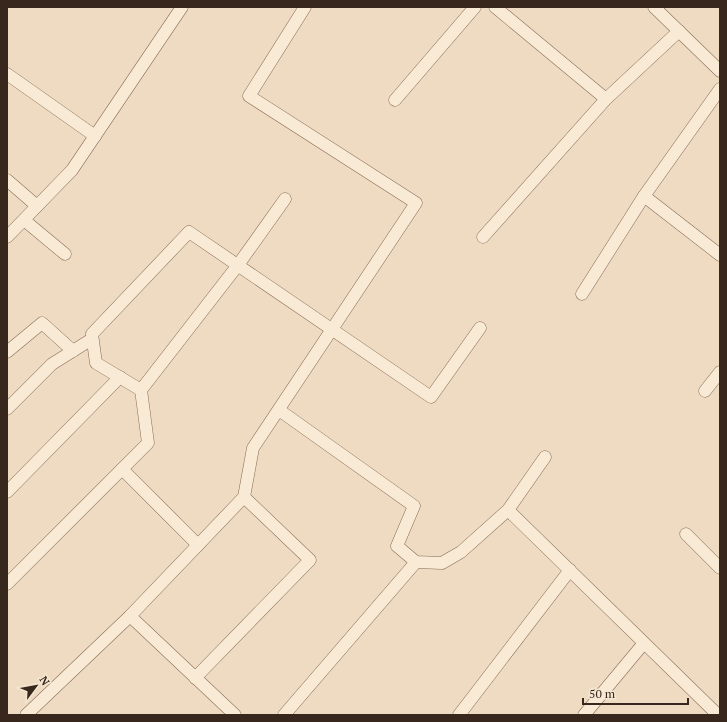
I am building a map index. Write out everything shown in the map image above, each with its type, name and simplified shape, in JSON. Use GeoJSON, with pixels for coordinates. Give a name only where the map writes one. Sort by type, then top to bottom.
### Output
{"type":"FeatureCollection","features":[{"type":"Feature","properties":{"kind":"street"},"geometry":{"type":"LineString","coordinates":[[7,237],[72,170],[182,7]]}},
{"type":"Feature","properties":{"kind":"street"},"geometry":{"type":"LineString","coordinates":[[26,715],[130,616],[244,497],[253,448],[416,203],[249,96],[305,7]]}},
{"type":"Feature","properties":{"kind":"street"},"geometry":{"type":"LineString","coordinates":[[396,100],[476,7]]}},
{"type":"Feature","properties":{"kind":"street"},"geometry":{"type":"LineString","coordinates":[[495,7],[606,99]]}},
{"type":"Feature","properties":{"kind":"street"},"geometry":{"type":"LineString","coordinates":[[654,7],[720,71]]}},
{"type":"Feature","properties":{"kind":"street"},"geometry":{"type":"LineString","coordinates":[[483,237],[606,99],[678,31]]}},
{"type":"Feature","properties":{"kind":"street"},"geometry":{"type":"LineString","coordinates":[[7,74],[95,136]]}},
{"type":"Feature","properties":{"kind":"street"},"geometry":{"type":"LineString","coordinates":[[582,294],[644,196],[720,89]]}},
{"type":"Feature","properties":{"kind":"street"},"geometry":{"type":"LineString","coordinates":[[7,180],[37,206]]}},
{"type":"Feature","properties":{"kind":"street"},"geometry":{"type":"LineString","coordinates":[[644,196],[720,255]]}},
{"type":"Feature","properties":{"kind":"street"},"geometry":{"type":"LineString","coordinates":[[8,581],[148,443],[141,390],[238,265],[285,199]]}},
{"type":"Feature","properties":{"kind":"street"},"geometry":{"type":"LineString","coordinates":[[24,220],[65,254]]}},
{"type":"Feature","properties":{"kind":"street"},"geometry":{"type":"LineString","coordinates":[[141,390],[96,363],[92,334],[189,232],[431,397],[480,328]]}},
{"type":"Feature","properties":{"kind":"street"},"geometry":{"type":"LineString","coordinates":[[7,352],[42,323],[73,351]]}},
{"type":"Feature","properties":{"kind":"street"},"geometry":{"type":"LineString","coordinates":[[7,409],[52,364],[92,339]]}},
{"type":"Feature","properties":{"kind":"street"},"geometry":{"type":"LineString","coordinates":[[705,391],[720,372]]}},
{"type":"Feature","properties":{"kind":"street"},"geometry":{"type":"LineString","coordinates":[[7,492],[120,378]]}},
{"type":"Feature","properties":{"kind":"street"},"geometry":{"type":"LineString","coordinates":[[279,410],[414,506],[397,546],[416,562],[442,563],[461,552],[508,510],[545,457]]}},
{"type":"Feature","properties":{"kind":"street"},"geometry":{"type":"LineString","coordinates":[[122,469],[198,545]]}},
{"type":"Feature","properties":{"kind":"street"},"geometry":{"type":"LineString","coordinates":[[195,678],[310,560],[244,497]]}},
{"type":"Feature","properties":{"kind":"street"},"geometry":{"type":"LineString","coordinates":[[508,510],[718,715]]}},
{"type":"Feature","properties":{"kind":"street"},"geometry":{"type":"LineString","coordinates":[[686,534],[720,568]]}},
{"type":"Feature","properties":{"kind":"street"},"geometry":{"type":"LineString","coordinates":[[284,715],[416,562]]}},
{"type":"Feature","properties":{"kind":"street"},"geometry":{"type":"LineString","coordinates":[[459,715],[570,570]]}},
{"type":"Feature","properties":{"kind":"street"},"geometry":{"type":"LineString","coordinates":[[130,616],[235,715]]}},
{"type":"Feature","properties":{"kind":"street"},"geometry":{"type":"LineString","coordinates":[[590,713],[644,643]]}}]}
